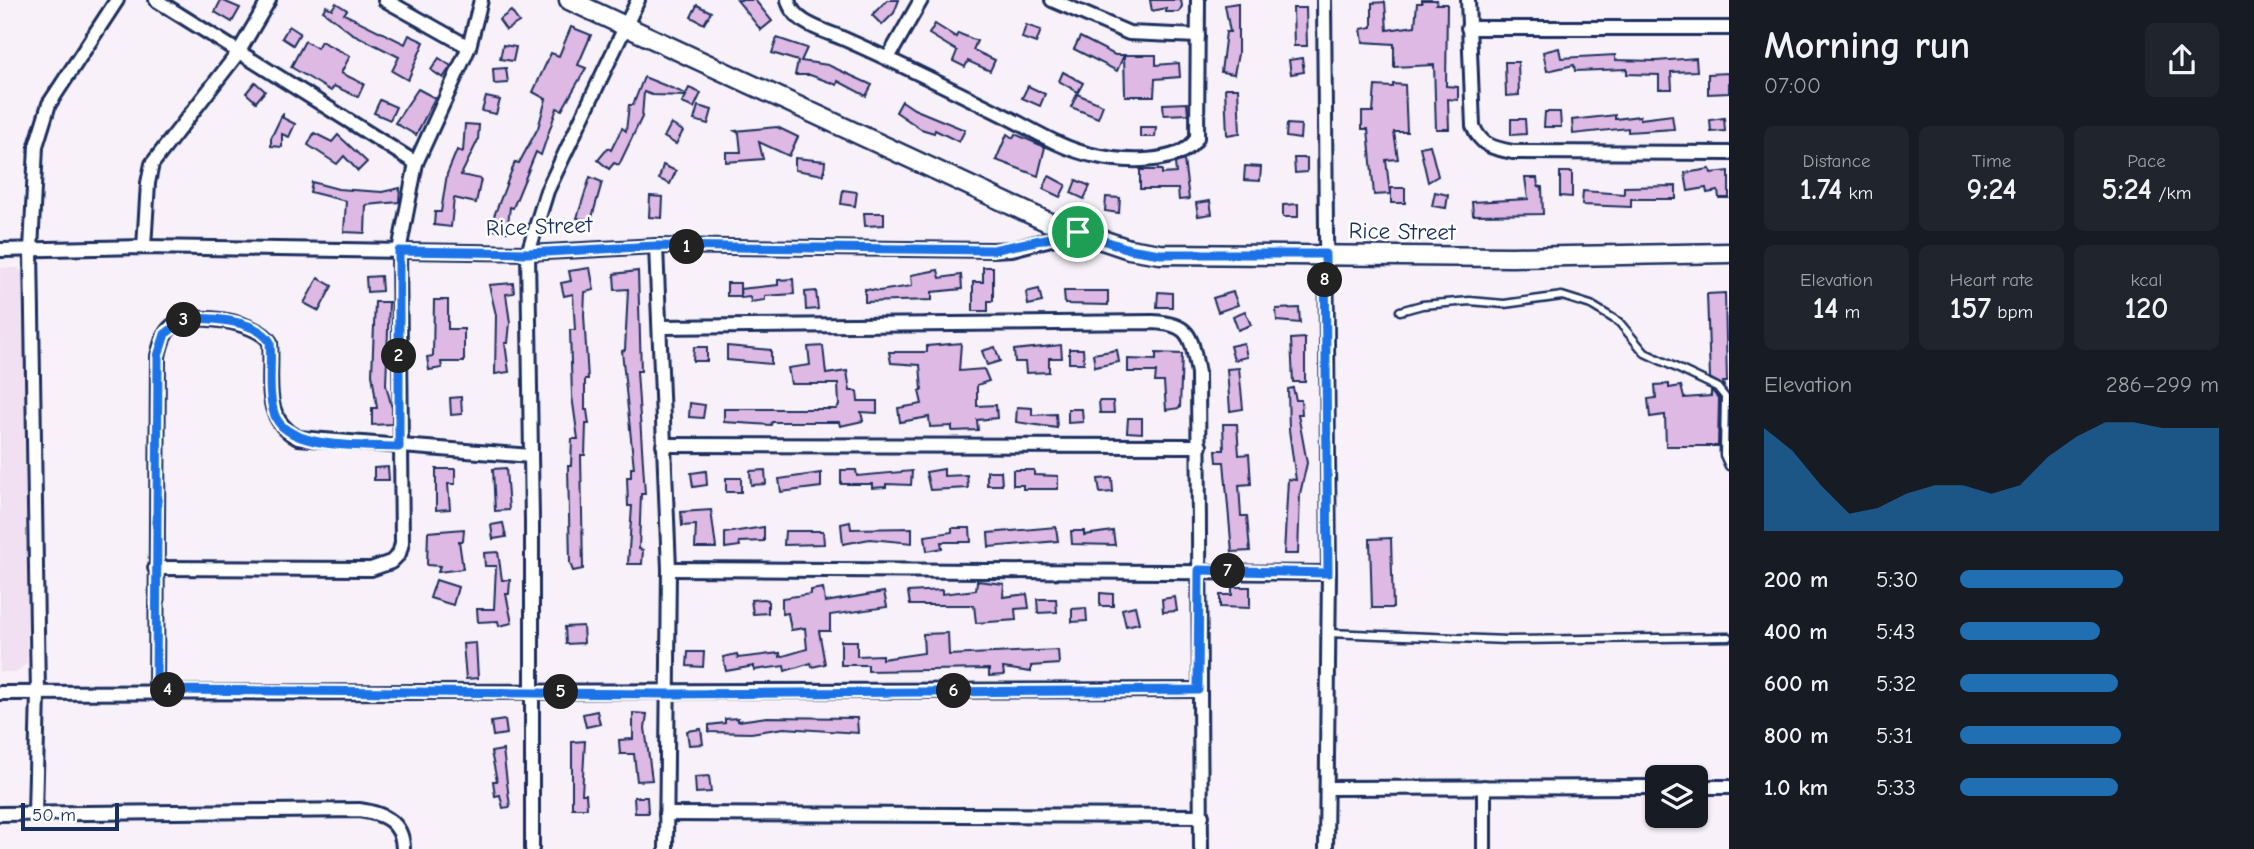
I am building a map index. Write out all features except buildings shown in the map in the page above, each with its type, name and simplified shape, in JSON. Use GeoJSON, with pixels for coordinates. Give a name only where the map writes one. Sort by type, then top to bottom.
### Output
{"type":"FeatureCollection","features":[{"type":"Feature","properties":{"kind":"street"},"geometry":{"type":"LineString","coordinates":[[36,814],[31,250],[36,145],[49,104],[117,0]]}},
{"type":"Feature","properties":{"kind":"street"},"geometry":{"type":"LineString","coordinates":[[156,0],[416,163]]}},
{"type":"Feature","properties":{"kind":"street"},"geometry":{"type":"LineString","coordinates":[[144,247],[148,183],[152,164],[238,53],[269,0]]}},
{"type":"Feature","properties":{"kind":"street"},"geometry":{"type":"LineString","coordinates":[[385,0],[469,47]]}},
{"type":"Feature","properties":{"kind":"street"},"geometry":{"type":"LineString","coordinates":[[155,568],[345,570],[384,566],[399,554],[402,543],[399,251],[416,163],[469,47],[481,0]]}},
{"type":"Feature","properties":{"kind":"street","name":"Rice Street"},"geometry":{"type":"LineString","coordinates":[[569,0],[1048,222],[1129,249],[1160,254],[1512,257],[1729,253]]}},
{"type":"Feature","properties":{"kind":"street"},"geometry":{"type":"LineString","coordinates":[[532,849],[528,253],[547,191],[638,0]]}},
{"type":"Feature","properties":{"kind":"street"},"geometry":{"type":"LineString","coordinates":[[788,0],[794,13],[811,25],[888,58],[1078,152],[1115,158],[1181,153],[1197,138],[1198,0]]}},
{"type":"Feature","properties":{"kind":"street"},"geometry":{"type":"LineString","coordinates":[[888,58],[921,0]]}},
{"type":"Feature","properties":{"kind":"street"},"geometry":{"type":"LineString","coordinates":[[1052,0],[1129,33],[1198,36]]}},
{"type":"Feature","properties":{"kind":"street"},"geometry":{"type":"LineString","coordinates":[[1324,0],[1328,573],[1326,849]]}},
{"type":"Feature","properties":{"kind":"street"},"geometry":{"type":"LineString","coordinates":[[1468,0],[1473,126],[1478,138],[1489,147],[1513,152],[1729,153]]}},
{"type":"Feature","properties":{"kind":"street"},"geometry":{"type":"LineString","coordinates":[[1468,28],[1729,28]]}},
{"type":"Feature","properties":{"kind":"street","name":"Rice Street"},"geometry":{"type":"LineString","coordinates":[[0,250],[144,247],[528,253],[656,246],[993,250],[1078,232]]}},
{"type":"Feature","properties":{"kind":"street"},"geometry":{"type":"LineString","coordinates":[[656,246],[669,569],[666,849]]}},
{"type":"Feature","properties":{"kind":"street"},"geometry":{"type":"LineString","coordinates":[[156,690],[158,356],[165,334],[184,320],[233,323],[258,329],[265,335],[270,342],[273,411],[283,430],[298,438],[531,456]]}},
{"type":"Feature","properties":{"kind":"street"},"geometry":{"type":"LineString","coordinates":[[661,327],[1170,323],[1181,327],[1189,335],[1198,373],[1201,849]]}},
{"type":"Feature","properties":{"kind":"street"},"geometry":{"type":"LineString","coordinates":[[663,445],[1200,446]]}},
{"type":"Feature","properties":{"kind":"street"},"geometry":{"type":"LineString","coordinates":[[669,569],[1199,570],[1328,573]]}},
{"type":"Feature","properties":{"kind":"street"},"geometry":{"type":"LineString","coordinates":[[0,693],[156,690],[667,694],[1198,690]]}},
{"type":"Feature","properties":{"kind":"street"},"geometry":{"type":"LineString","coordinates":[[1327,788],[1645,787]]}},
{"type":"Feature","properties":{"kind":"street"},"geometry":{"type":"LineString","coordinates":[[1708,787],[1729,787]]}},
{"type":"Feature","properties":{"kind":"street"},"geometry":{"type":"LineString","coordinates":[[1483,788],[1484,849]]}},
{"type":"Feature","properties":{"kind":"street"},"geometry":{"type":"LineString","coordinates":[[0,814],[359,810],[379,813],[394,823],[401,832],[403,849]]}},
{"type":"Feature","properties":{"kind":"street"},"geometry":{"type":"LineString","coordinates":[[666,814],[1202,816]]}},
{"type":"Feature","properties":{"kind":"lane"},"geometry":{"type":"LineString","coordinates":[[1400,311],[1422,305],[1470,301],[1504,304],[1562,296],[1591,305],[1619,322],[1645,353],[1717,387],[1725,397],[1724,455],[1729,466]]}},
{"type":"Feature","properties":{"kind":"lane"},"geometry":{"type":"LineString","coordinates":[[1328,633],[1507,640],[1729,638]]}},
{"type":"Feature","properties":{"kind":"shaded area"},"geometry":{"type":"Polygon","coordinates":[[[0,268],[18,268],[28,278],[27,663],[17,672],[0,672],[0,268]]]}},
{"type":"Feature","properties":{"kind":"route"},"geometry":{"type":"LineString","coordinates":[[1078,232],[1145,253],[1325,254],[1328,573],[1199,570],[1198,690],[667,694],[156,690],[158,356],[165,334],[184,320],[192,318],[233,323],[258,329],[265,335],[270,342],[273,411],[283,430],[298,438],[316,441],[399,447],[399,251],[528,253],[656,246],[993,250],[1012,249],[1078,232]]}}]}
